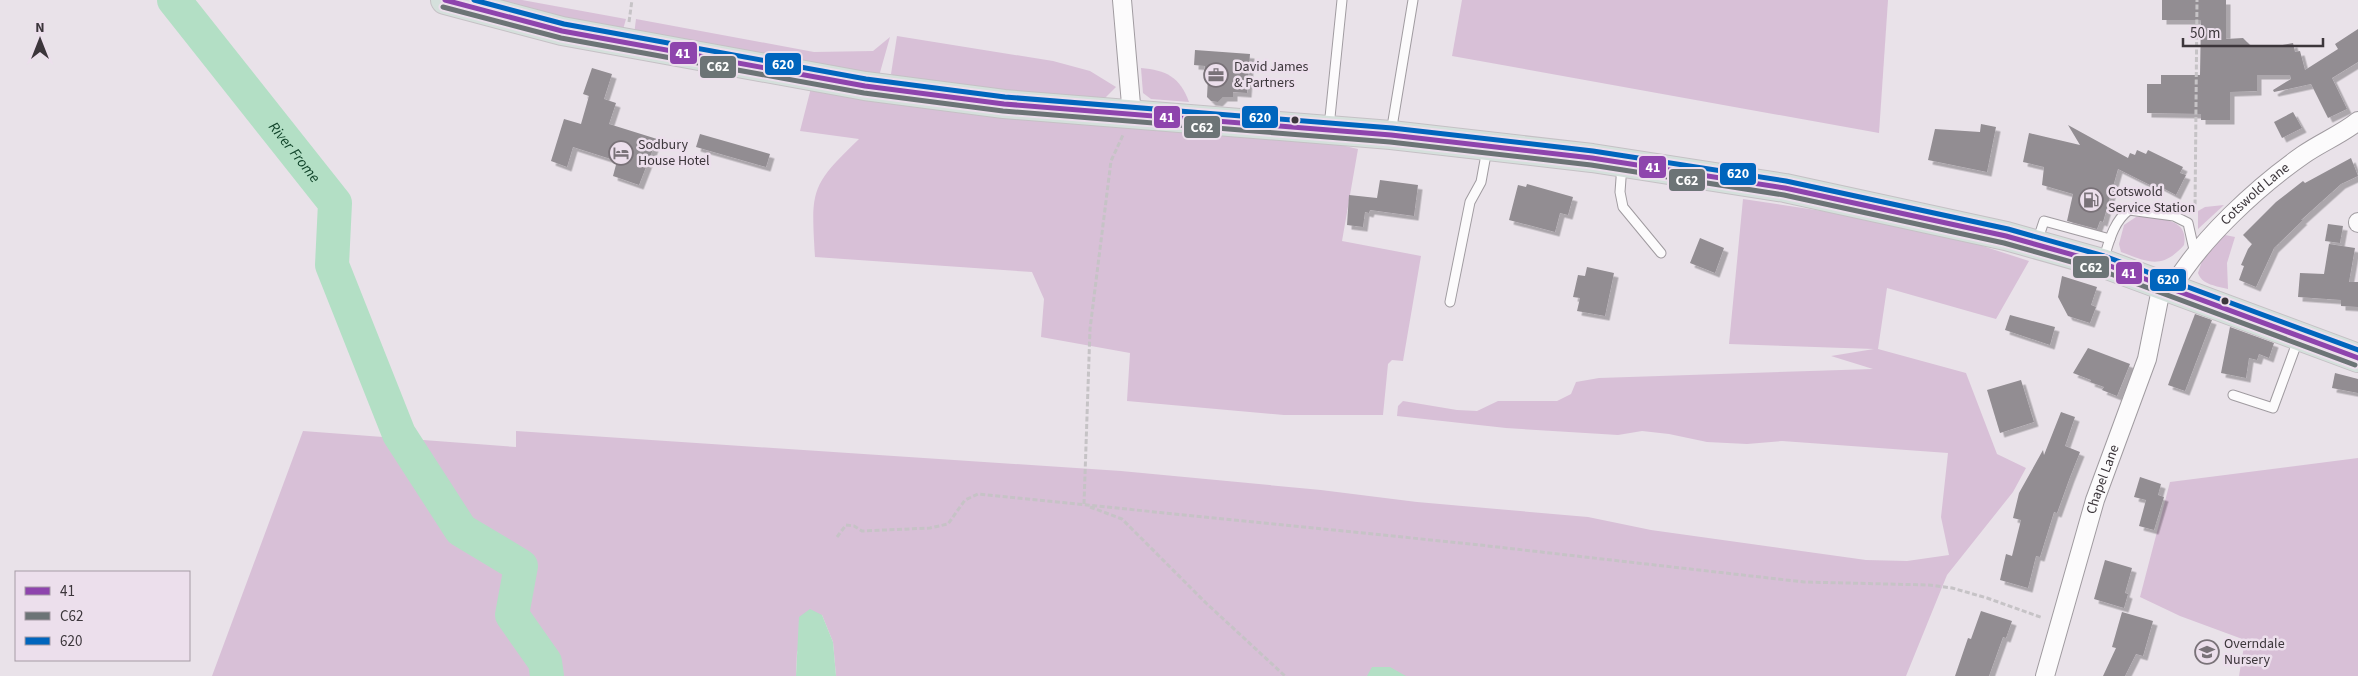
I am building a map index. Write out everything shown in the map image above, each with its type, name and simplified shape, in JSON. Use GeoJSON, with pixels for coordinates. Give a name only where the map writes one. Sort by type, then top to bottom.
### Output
{"type":"FeatureCollection","features":[{"type":"Feature","properties":{"kind":"main road"},"geometry":{"type":"LineString","coordinates":[[445,0],[562,30],[865,86],[1004,104],[1132,116],[1328,130],[1487,146],[1623,162],[1785,188],[1997,234],[2036,245],[2106,251],[2167,286],[2358,358]]}},
{"type":"Feature","properties":{"kind":"street"},"geometry":{"type":"LineString","coordinates":[[1122,0],[1132,116]]}},
{"type":"Feature","properties":{"kind":"street","name":"Cotswold Lane"},"geometry":{"type":"LineString","coordinates":[[2167,286],[2195,254],[2260,188],[2303,155],[2357,123]]}},
{"type":"Feature","properties":{"kind":"street","name":"Chapel Lane"},"geometry":{"type":"LineString","coordinates":[[2045,676],[2095,500],[2147,359],[2167,286]]}},
{"type":"Feature","properties":{"kind":"lane"},"geometry":{"type":"LineString","coordinates":[[1328,130],[1342,0]]}},
{"type":"Feature","properties":{"kind":"lane"},"geometry":{"type":"LineString","coordinates":[[1391,136],[1413,0]]}},
{"type":"Feature","properties":{"kind":"lane"},"geometry":{"type":"LineString","coordinates":[[1450,302],[1470,202],[1481,182],[1487,146]]}},
{"type":"Feature","properties":{"kind":"lane"},"geometry":{"type":"LineString","coordinates":[[1623,162],[1620,192],[1623,206],[1661,253]]}},
{"type":"Feature","properties":{"kind":"lane"},"geometry":{"type":"LineString","coordinates":[[2106,251],[2120,216],[2129,210],[2145,210],[2174,216],[2188,223],[2195,254]]}},
{"type":"Feature","properties":{"kind":"lane"},"geometry":{"type":"LineString","coordinates":[[2233,395],[2273,408],[2300,335]]}},
{"type":"Feature","properties":{"kind":"path"},"geometry":{"type":"LineString","coordinates":[[2195,216],[2197,0]]}},
{"type":"Feature","properties":{"kind":"path"},"geometry":{"type":"LineString","coordinates":[[1084,504],[1090,329],[1111,161],[1132,116]]}},
{"type":"Feature","properties":{"kind":"path"},"geometry":{"type":"LineString","coordinates":[[837,537],[846,526],[854,526],[862,531],[930,528],[948,524],[965,500],[978,494],[1471,544],[1804,582],[1929,585],[1952,588],[1987,598],[2060,624]]}},
{"type":"Feature","properties":{"kind":"path"},"geometry":{"type":"LineString","coordinates":[[1084,504],[1122,519],[1206,603],[1285,676]]}},
{"type":"Feature","properties":{"kind":"shaded area"},"geometry":{"type":"Polygon","coordinates":[[[479,0],[522,0],[626,19],[622,33],[479,0]]]}},
{"type":"Feature","properties":{"kind":"shaded area"},"geometry":{"type":"Polygon","coordinates":[[[1462,0],[1888,0],[1879,133],[1452,56],[1462,0]]]}},
{"type":"Feature","properties":{"kind":"shaded area"},"geometry":{"type":"Polygon","coordinates":[[[636,19],[814,52],[873,51],[890,37],[879,76],[634,35],[636,19]]]}},
{"type":"Feature","properties":{"kind":"shaded area"},"geometry":{"type":"Polygon","coordinates":[[[897,36],[1053,61],[1090,71],[1116,87],[1099,104],[895,77],[891,74],[897,36]]]}},
{"type":"Feature","properties":{"kind":"shaded area"},"geometry":{"type":"Polygon","coordinates":[[[1141,68],[1171,76],[1181,86],[1189,102],[1151,99],[1143,93],[1141,68]]]}},
{"type":"Feature","properties":{"kind":"shaded area"},"geometry":{"type":"Polygon","coordinates":[[[811,88],[1315,139],[1358,149],[1342,241],[1421,256],[1403,361],[1392,360],[1388,364],[1383,415],[1284,415],[1127,401],[1130,353],[1041,337],[1044,299],[1032,272],[815,257],[813,217],[817,190],[822,179],[831,168],[859,139],[800,131],[811,88]]]}},
{"type":"Feature","properties":{"kind":"shaded area"},"geometry":{"type":"Polygon","coordinates":[[[1743,199],[1921,226],[2029,261],[1996,319],[1887,288],[1878,349],[1966,373],[1997,454],[2026,468],[2013,492],[1947,575],[1906,676],[836,676],[833,642],[822,615],[797,652],[796,676],[212,676],[303,431],[516,447],[516,431],[1121,471],[1321,490],[1417,502],[1588,517],[1651,530],[1866,560],[1907,561],[1949,555],[1941,517],[1948,453],[1782,441],[1747,444],[1707,442],[1669,434],[1642,431],[1618,435],[1506,428],[1397,416],[1398,406],[1403,401],[1457,410],[1477,411],[1498,401],[1557,401],[1571,394],[1576,382],[1599,378],[1873,369],[1831,356],[1874,349],[1729,344],[1743,199]]]}},
{"type":"Feature","properties":{"kind":"shaded area"},"geometry":{"type":"Polygon","coordinates":[[[2224,205],[2198,229],[2198,211],[2205,207],[2224,205]]]}},
{"type":"Feature","properties":{"kind":"shaded area"},"geometry":{"type":"Polygon","coordinates":[[[2153,216],[2181,227],[2185,238],[2184,245],[2169,258],[2154,262],[2121,252],[2119,244],[2124,225],[2136,217],[2153,216]]]}},
{"type":"Feature","properties":{"kind":"shaded area"},"geometry":{"type":"Polygon","coordinates":[[[2220,236],[2235,237],[2227,263],[2228,289],[2206,283],[2198,273],[2203,258],[2220,236]]]}},
{"type":"Feature","properties":{"kind":"shaded area"},"geometry":{"type":"Polygon","coordinates":[[[2358,458],[2358,676],[2239,676],[2245,640],[2180,616],[2140,597],[2170,482],[2358,458]]]}},
{"type":"Feature","properties":{"kind":"shaded area"},"geometry":{"type":"Polygon","coordinates":[[[810,609],[822,615],[833,642],[836,676],[796,676],[799,617],[810,609]]]}},
{"type":"Feature","properties":{"kind":"shaded area"},"geometry":{"type":"Polygon","coordinates":[[[1372,667],[1390,667],[1406,676],[1367,676],[1372,667]]]}},
{"type":"Feature","properties":{"kind":"building"},"geometry":{"type":"Polygon","coordinates":[[[2162,0],[2226,0],[2226,39],[2243,38],[2252,47],[2293,43],[2295,52],[2300,51],[2305,70],[2338,49],[2335,44],[2358,29],[2358,62],[2332,78],[2347,109],[2328,118],[2311,84],[2274,92],[2273,90],[2291,79],[2290,75],[2257,75],[2257,91],[2230,92],[2230,120],[2201,120],[2201,114],[2147,113],[2147,84],[2161,84],[2161,75],[2200,75],[2201,20],[2162,20],[2162,0]]]}},
{"type":"Feature","properties":{"kind":"building"},"geometry":{"type":"Polygon","coordinates":[[[1195,50],[1250,54],[1247,93],[1233,92],[1233,97],[1223,97],[1218,102],[1211,101],[1207,97],[1208,77],[1204,76],[1205,66],[1194,65],[1195,50]]]}},
{"type":"Feature","properties":{"kind":"building","name":"Sodbury House Hotel"},"geometry":{"type":"Polygon","coordinates":[[[592,68],[612,74],[604,99],[616,103],[609,124],[657,139],[639,185],[613,176],[617,161],[573,147],[567,167],[551,161],[564,119],[581,124],[589,96],[583,94],[592,68]]]}},
{"type":"Feature","properties":{"kind":"building"},"geometry":{"type":"Polygon","coordinates":[[[2293,112],[2302,128],[2282,138],[2274,122],[2293,112]]]}},
{"type":"Feature","properties":{"kind":"building"},"geometry":{"type":"Polygon","coordinates":[[[1981,124],[1996,127],[1987,172],[1928,160],[1935,129],[1980,132],[1981,124]]]}},
{"type":"Feature","properties":{"kind":"building"},"geometry":{"type":"Polygon","coordinates":[[[2068,125],[2128,158],[2130,153],[2135,155],[2137,150],[2146,154],[2148,150],[2183,167],[2180,173],[2186,175],[2176,195],[2159,186],[2158,189],[2118,169],[2103,222],[2100,221],[2097,229],[2067,221],[2073,194],[2042,185],[2044,167],[2023,162],[2029,133],[2080,145],[2068,125]]]}},
{"type":"Feature","properties":{"kind":"building"},"geometry":{"type":"Polygon","coordinates":[[[700,134],[770,154],[766,167],[696,147],[700,134]]]}},
{"type":"Feature","properties":{"kind":"building"},"geometry":{"type":"Polygon","coordinates":[[[2351,158],[2358,176],[2341,184],[2301,220],[2303,220],[2274,248],[2256,287],[2239,280],[2244,266],[2241,265],[2252,244],[2243,235],[2276,202],[2303,181],[2305,183],[2351,158]]]}},
{"type":"Feature","properties":{"kind":"building"},"geometry":{"type":"Polygon","coordinates":[[[1380,180],[1418,185],[1414,216],[1370,210],[1369,213],[1365,212],[1363,227],[1347,225],[1349,195],[1377,198],[1380,180]]]}},
{"type":"Feature","properties":{"kind":"building"},"geometry":{"type":"Polygon","coordinates":[[[1527,184],[1573,197],[1568,215],[1560,213],[1555,232],[1509,220],[1518,185],[1526,187],[1527,184]]]}},
{"type":"Feature","properties":{"kind":"building"},"geometry":{"type":"Polygon","coordinates":[[[2328,224],[2343,226],[2340,243],[2325,241],[2328,224]]]}},
{"type":"Feature","properties":{"kind":"building"},"geometry":{"type":"Polygon","coordinates":[[[1700,238],[1724,248],[1715,273],[1690,263],[1700,238]]]}},
{"type":"Feature","properties":{"kind":"building"},"geometry":{"type":"Polygon","coordinates":[[[2329,244],[2355,248],[2349,282],[2358,282],[2358,307],[2341,306],[2341,300],[2298,297],[2300,273],[2324,274],[2329,244]]]}},
{"type":"Feature","properties":{"kind":"building"},"geometry":{"type":"Polygon","coordinates":[[[1587,267],[1614,273],[1605,316],[1577,311],[1580,298],[1573,297],[1578,275],[1585,276],[1587,267]]]}},
{"type":"Feature","properties":{"kind":"building"},"geometry":{"type":"Polygon","coordinates":[[[2062,276],[2097,287],[2091,305],[2096,307],[2090,323],[2068,316],[2058,297],[2062,276]]]}},
{"type":"Feature","properties":{"kind":"building"},"geometry":{"type":"Polygon","coordinates":[[[2195,314],[2212,320],[2185,391],[2168,385],[2195,314]]]}},
{"type":"Feature","properties":{"kind":"building"},"geometry":{"type":"Polygon","coordinates":[[[2010,315],[2055,327],[2050,345],[2005,330],[2010,315]]]}},
{"type":"Feature","properties":{"kind":"building"},"geometry":{"type":"Polygon","coordinates":[[[2230,327],[2274,343],[2269,358],[2259,354],[2257,360],[2249,358],[2246,378],[2221,373],[2230,327]]]}},
{"type":"Feature","properties":{"kind":"building"},"geometry":{"type":"Polygon","coordinates":[[[2088,348],[2130,364],[2117,396],[2102,390],[2104,387],[2090,382],[2091,380],[2073,373],[2088,348]]]}},
{"type":"Feature","properties":{"kind":"building"},"geometry":{"type":"Polygon","coordinates":[[[2335,373],[2358,379],[2358,393],[2332,388],[2335,373]]]}},
{"type":"Feature","properties":{"kind":"building"},"geometry":{"type":"Polygon","coordinates":[[[2021,380],[2034,422],[2000,433],[1987,390],[2021,380]]]}},
{"type":"Feature","properties":{"kind":"building"},"geometry":{"type":"Polygon","coordinates":[[[2061,412],[2075,417],[2065,446],[2080,452],[2057,513],[2054,512],[2040,557],[2036,556],[2028,588],[2000,580],[2006,554],[2012,556],[2021,520],[2013,518],[2019,493],[2043,450],[2044,455],[2061,412]]]}},
{"type":"Feature","properties":{"kind":"building"},"geometry":{"type":"Polygon","coordinates":[[[2140,477],[2161,484],[2158,495],[2164,497],[2154,530],[2139,526],[2146,500],[2134,497],[2140,477]]]}},
{"type":"Feature","properties":{"kind":"building"},"geometry":{"type":"Polygon","coordinates":[[[2105,560],[2132,568],[2125,593],[2128,594],[2124,608],[2094,599],[2105,560]]]}},
{"type":"Feature","properties":{"kind":"building"},"geometry":{"type":"Polygon","coordinates":[[[1981,611],[2012,621],[2006,638],[2003,637],[1989,676],[1955,676],[1968,638],[1971,639],[1981,611]]]}},
{"type":"Feature","properties":{"kind":"building"},"geometry":{"type":"Polygon","coordinates":[[[2122,612],[2153,621],[2143,656],[2136,654],[2125,676],[2103,676],[2116,648],[2112,647],[2122,612]]]}},
{"type":"Feature","properties":{"kind":"waterway","name":"River Frome"},"geometry":{"type":"LineString","coordinates":[[174,0],[335,203],[332,265],[399,434],[461,530],[521,566],[512,615],[545,662],[547,676]]}},
{"type":"Feature","properties":{"kind":"transit line","name":"41"},"geometry":{"type":"LineString","coordinates":[[445,0],[562,31],[865,86],[1004,104],[1391,135],[1592,158],[1785,188],[2006,236],[2102,263],[2358,358]]}},
{"type":"Feature","properties":{"kind":"transit line","name":"620"},"geometry":{"type":"LineString","coordinates":[[474,0],[564,24],[866,79],[1005,97],[1392,128],[1593,151],[1786,181],[2008,229],[2104,256],[2358,350]]}},
{"type":"Feature","properties":{"kind":"transit line","name":"C62"},"geometry":{"type":"LineString","coordinates":[[443,7],[561,38],[864,93],[1003,111],[1390,142],[1591,165],[1784,195],[2004,243],[2100,270],[2355,365]]}},
{"type":"Feature","properties":{"kind":"place","name":"David James & Partners"},"geometry":{"type":"Point","coordinates":[1216,75]}},
{"type":"Feature","properties":{"kind":"place","name":"Sodbury House Hotel"},"geometry":{"type":"Point","coordinates":[621,153]}},
{"type":"Feature","properties":{"kind":"place","name":"Cotswold Service Station"},"geometry":{"type":"Point","coordinates":[2091,200]}},
{"type":"Feature","properties":{"kind":"place","name":"Overndale Nursery"},"geometry":{"type":"Point","coordinates":[2207,652]}}]}
